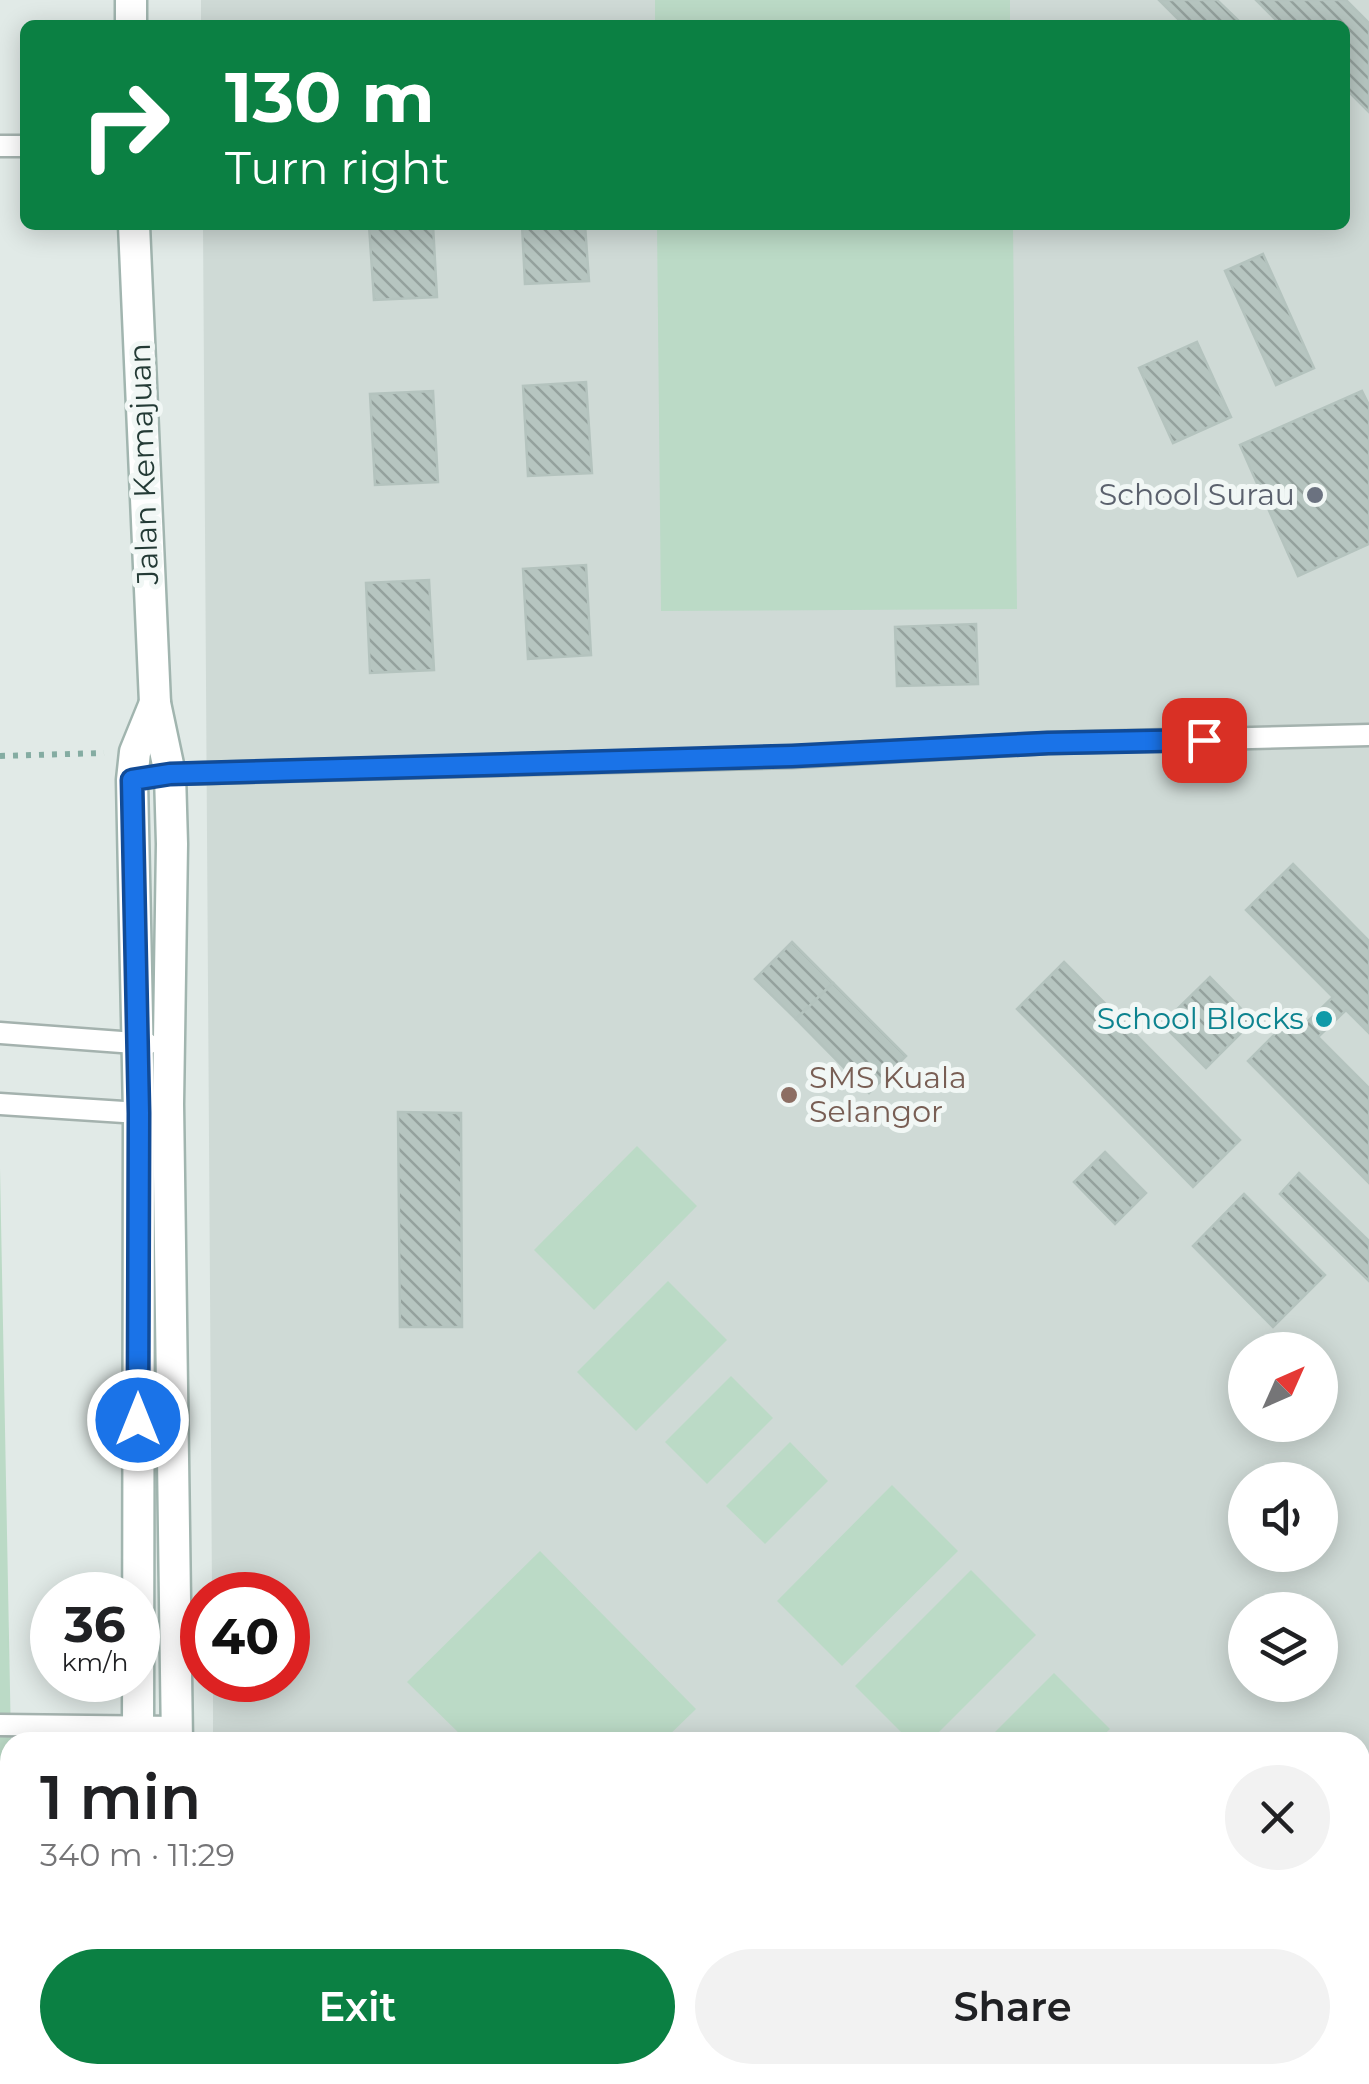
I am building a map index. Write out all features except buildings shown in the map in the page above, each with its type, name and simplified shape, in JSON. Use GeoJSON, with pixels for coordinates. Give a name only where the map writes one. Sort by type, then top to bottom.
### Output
{"type":"FeatureCollection","features":[{"type":"Feature","properties":{"kind":"street","name":"Jalan Kemajuan"},"geometry":{"type":"LineString","coordinates":[[134,230],[154,703],[170,774],[168,1044],[153,1108],[138,1732]]}},
{"type":"Feature","properties":{"kind":"street","name":"Jalan Kemajuan"},"geometry":{"type":"LineString","coordinates":[[154,703],[134,766],[138,1044],[153,1108],[177,1732]]}},
{"type":"Feature","properties":{"kind":"lane"},"geometry":{"type":"LineString","coordinates":[[134,766],[170,774],[792,756],[1048,743],[1369,736]]}},
{"type":"Feature","properties":{"kind":"lane"},"geometry":{"type":"LineString","coordinates":[[0,1033],[168,1044]]}},
{"type":"Feature","properties":{"kind":"lane"},"geometry":{"type":"LineString","coordinates":[[0,1104],[153,1108]]}},
{"type":"Feature","properties":{"kind":"lane"},"geometry":{"type":"LineString","coordinates":[[0,1726],[104,1732]]}},
{"type":"Feature","properties":{"kind":"path"},"geometry":{"type":"LineString","coordinates":[[0,756],[134,766]]}},
{"type":"Feature","properties":{"kind":"shaded area","name":"SMS Kuala Selangor"},"geometry":{"type":"Polygon","coordinates":[[[201,0],[1369,0],[1369,1732],[213,1732],[213,1702],[310,1702],[310,1572],[212,1572],[203,230],[1350,230],[1350,20],[201,20],[201,0]]]}},
{"type":"Feature","properties":{"kind":"green space"},"geometry":{"type":"Polygon","coordinates":[[[655,0],[1010,0],[1010,20],[655,20],[655,0]]]}},
{"type":"Feature","properties":{"kind":"green space"},"geometry":{"type":"Polygon","coordinates":[[[657,230],[1013,230],[1017,609],[661,611],[657,230]]]}},
{"type":"Feature","properties":{"kind":"green space"},"geometry":{"type":"Polygon","coordinates":[[[637,1146],[697,1206],[594,1310],[534,1250],[637,1146]]]}},
{"type":"Feature","properties":{"kind":"green space"},"geometry":{"type":"Polygon","coordinates":[[[0,1168],[11,1732],[0,1732],[0,1168]]]}},
{"type":"Feature","properties":{"kind":"green space"},"geometry":{"type":"Polygon","coordinates":[[[668,1281],[727,1340],[636,1431],[577,1372],[668,1281]]]}},
{"type":"Feature","properties":{"kind":"green space"},"geometry":{"type":"Polygon","coordinates":[[[731,1376],[773,1418],[707,1484],[665,1442],[731,1376]]]}},
{"type":"Feature","properties":{"kind":"green space"},"geometry":{"type":"Polygon","coordinates":[[[790,1442],[828,1481],[765,1544],[726,1506],[790,1442]]]}},
{"type":"Feature","properties":{"kind":"green space"},"geometry":{"type":"Polygon","coordinates":[[[892,1485],[958,1551],[842,1666],[777,1601],[892,1485]]]}},
{"type":"Feature","properties":{"kind":"green space"},"geometry":{"type":"Polygon","coordinates":[[[540,1551],[696,1709],[672,1732],[458,1732],[407,1682],[540,1551]]]}},
{"type":"Feature","properties":{"kind":"green space"},"geometry":{"type":"Polygon","coordinates":[[[971,1570],[1036,1635],[939,1732],[901,1732],[855,1686],[971,1570]]]}},
{"type":"Feature","properties":{"kind":"green space"},"geometry":{"type":"Polygon","coordinates":[[[1054,1673],[1110,1729],[1107,1732],[995,1732],[1054,1673]]]}},
{"type":"Feature","properties":{"kind":"place","name":"School Surau"},"geometry":{"type":"Point","coordinates":[1315,495]}},
{"type":"Feature","properties":{"kind":"place","name":"School Blocks"},"geometry":{"type":"Point","coordinates":[1324,1019]}},
{"type":"Feature","properties":{"kind":"place","name":"SMS Kuala Selangor"},"geometry":{"type":"Point","coordinates":[789,1095]}},
{"type":"Feature","properties":{"kind":"route"},"geometry":{"type":"LineString","coordinates":[[138,1420],[139,1113],[132,780],[170,774],[1204,740]]}}]}
